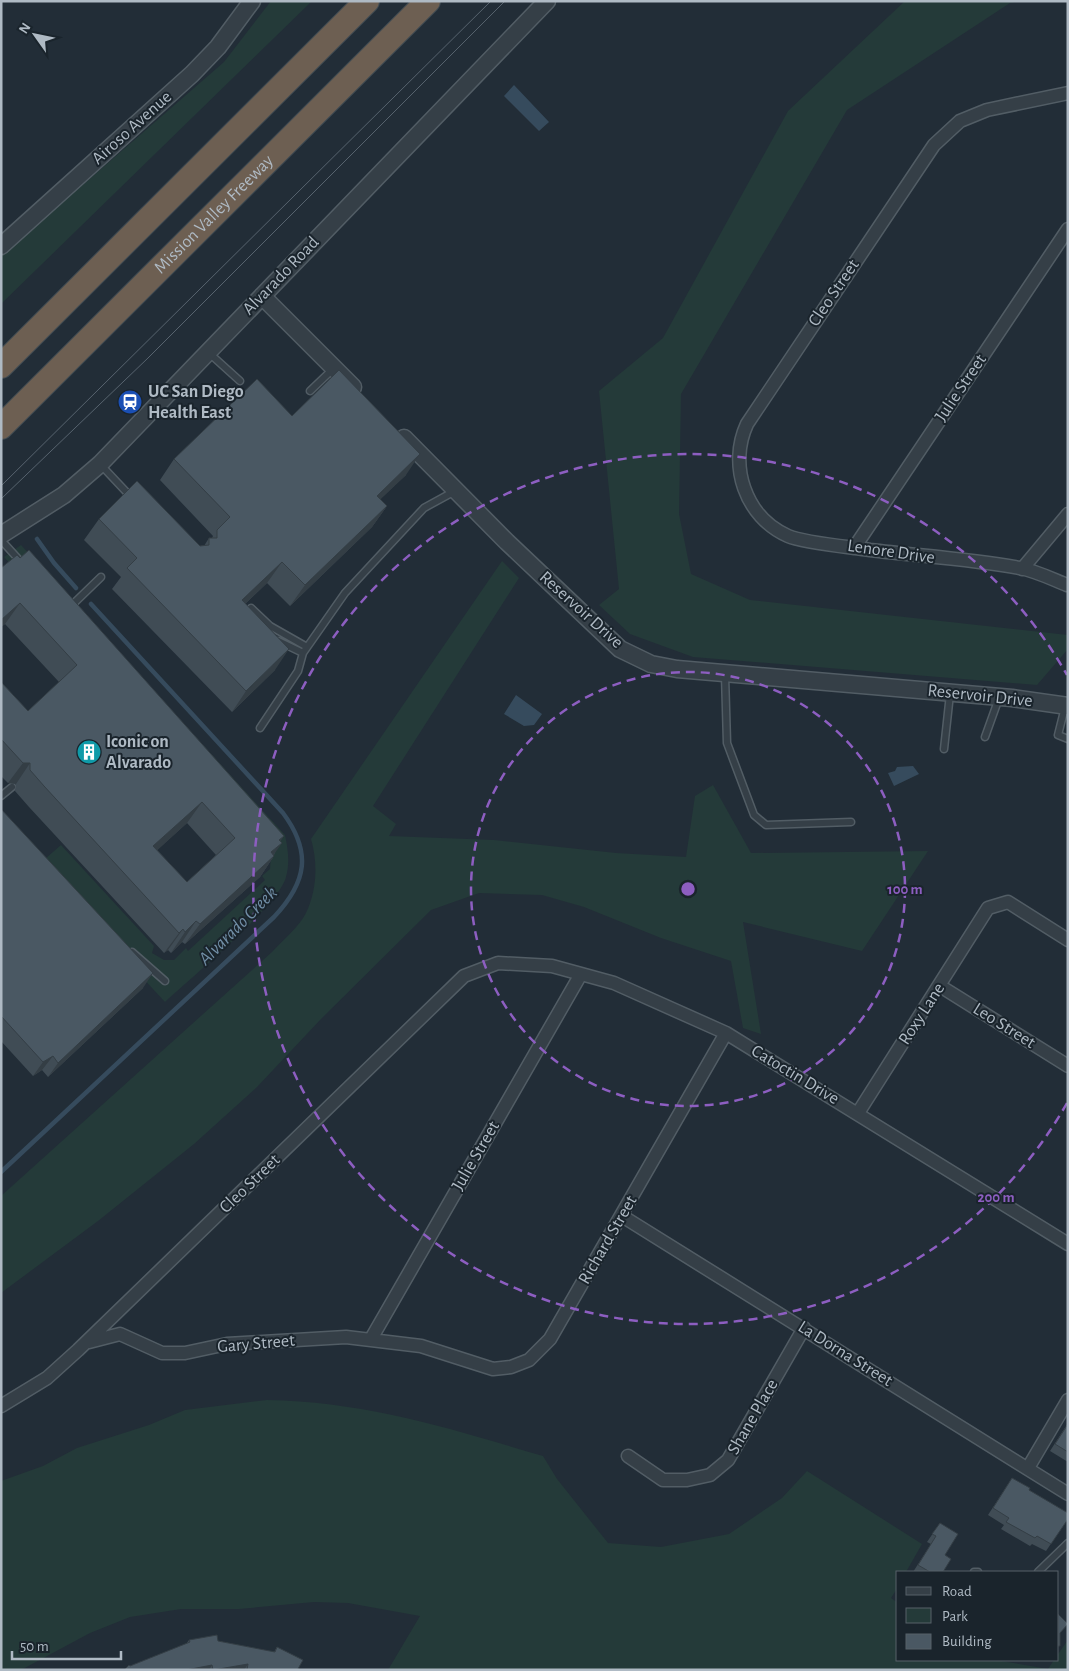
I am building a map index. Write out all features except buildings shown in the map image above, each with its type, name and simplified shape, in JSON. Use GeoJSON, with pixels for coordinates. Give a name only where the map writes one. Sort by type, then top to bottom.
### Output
{"type":"FeatureCollection","features":[{"type":"Feature","properties":{"kind":"highway"},"geometry":{"type":"LineString","coordinates":[[1,366],[367,1]]}},
{"type":"Feature","properties":{"kind":"highway","name":"Mission Valley Freeway"},"geometry":{"type":"LineString","coordinates":[[1,427],[428,1]]}},
{"type":"Feature","properties":{"kind":"street","name":"Airoso Avenue"},"geometry":{"type":"LineString","coordinates":[[1,246],[192,74],[218,47],[252,1]]}},
{"type":"Feature","properties":{"kind":"street","name":"Alvarado Road"},"geometry":{"type":"LineString","coordinates":[[1,535],[64,495],[100,464],[548,1]]}},
{"type":"Feature","properties":{"kind":"street","name":"Cleo Street"},"geometry":{"type":"LineString","coordinates":[[741,479],[738,452],[747,424],[934,145],[960,121],[987,110],[1068,93]]}},
{"type":"Feature","properties":{"kind":"street","name":"Julie Street"},"geometry":{"type":"LineString","coordinates":[[854,548],[1068,229]]}},
{"type":"Feature","properties":{"kind":"street"},"geometry":{"type":"LineString","coordinates":[[262,296],[366,400]]}},
{"type":"Feature","properties":{"kind":"street","name":"Reservoir Drive"},"geometry":{"type":"LineString","coordinates":[[393,428],[620,649],[651,664],[677,669],[950,692],[1066,706]]}},
{"type":"Feature","properties":{"kind":"street","name":"Lenore Drive"},"geometry":{"type":"LineString","coordinates":[[741,479],[745,491],[758,513],[789,537],[854,548],[1022,569],[1067,584]]}},
{"type":"Feature","properties":{"kind":"street"},"geometry":{"type":"LineString","coordinates":[[1022,569],[1068,514]]}},
{"type":"Feature","properties":{"kind":"street","name":"Roxy Lane"},"geometry":{"type":"LineString","coordinates":[[858,1113],[988,908],[1008,902],[1068,940]]}},
{"type":"Feature","properties":{"kind":"street","name":"Cleo Street"},"geometry":{"type":"LineString","coordinates":[[1,1406],[47,1378],[78,1350],[464,976],[498,963]]}},
{"type":"Feature","properties":{"kind":"street","name":"Catoctin Drive"},"geometry":{"type":"LineString","coordinates":[[498,963],[552,966],[614,983],[726,1033],[1068,1244]]}},
{"type":"Feature","properties":{"kind":"street","name":"Julie Street"},"geometry":{"type":"LineString","coordinates":[[371,1339],[580,974]]}},
{"type":"Feature","properties":{"kind":"street","name":"Leo Street"},"geometry":{"type":"LineString","coordinates":[[940,986],[1068,1066]]}},
{"type":"Feature","properties":{"kind":"street","name":"Richard Street"},"geometry":{"type":"LineString","coordinates":[[440,1352],[493,1369],[520,1364],[537,1354],[550,1340],[726,1033]]}},
{"type":"Feature","properties":{"kind":"street","name":"La Dorna Street"},"geometry":{"type":"LineString","coordinates":[[622,1216],[1068,1494]]}},
{"type":"Feature","properties":{"kind":"street","name":"Shane Place"},"geometry":{"type":"LineString","coordinates":[[628,1456],[663,1480],[687,1480],[710,1474],[728,1460],[804,1328]]}},
{"type":"Feature","properties":{"kind":"street","name":"Gary Street"},"geometry":{"type":"LineString","coordinates":[[78,1350],[92,1340],[120,1334],[162,1352],[185,1353],[227,1344],[336,1337],[371,1339],[421,1346],[440,1352]]}},
{"type":"Feature","properties":{"kind":"street"},"geometry":{"type":"LineString","coordinates":[[1028,1468],[1068,1400]]}},
{"type":"Feature","properties":{"kind":"lane"},"geometry":{"type":"LineString","coordinates":[[208,352],[240,381]]}},
{"type":"Feature","properties":{"kind":"lane"},"geometry":{"type":"LineString","coordinates":[[310,391],[334,368]]}},
{"type":"Feature","properties":{"kind":"lane"},"geometry":{"type":"LineString","coordinates":[[100,464],[122,486],[138,506]]}},
{"type":"Feature","properties":{"kind":"lane"},"geometry":{"type":"LineString","coordinates":[[122,486],[136,496]]}},
{"type":"Feature","properties":{"kind":"lane"},"geometry":{"type":"LineString","coordinates":[[260,728],[298,671],[305,650],[345,593],[407,532],[424,508],[456,490]]}},
{"type":"Feature","properties":{"kind":"lane"},"geometry":{"type":"LineString","coordinates":[[1,540],[26,567]]}},
{"type":"Feature","properties":{"kind":"lane"},"geometry":{"type":"LineString","coordinates":[[66,611],[101,577]]}},
{"type":"Feature","properties":{"kind":"lane"},"geometry":{"type":"LineString","coordinates":[[59,604],[72,618]]}},
{"type":"Feature","properties":{"kind":"lane"},"geometry":{"type":"LineString","coordinates":[[251,608],[270,626],[305,650]]}},
{"type":"Feature","properties":{"kind":"lane"},"geometry":{"type":"LineString","coordinates":[[268,636],[305,650]]}},
{"type":"Feature","properties":{"kind":"lane"},"geometry":{"type":"LineString","coordinates":[[725,673],[727,743],[754,814],[766,825],[851,822]]}},
{"type":"Feature","properties":{"kind":"lane"},"geometry":{"type":"LineString","coordinates":[[944,749],[950,692]]}},
{"type":"Feature","properties":{"kind":"lane"},"geometry":{"type":"LineString","coordinates":[[985,737],[999,697]]}},
{"type":"Feature","properties":{"kind":"lane"},"geometry":{"type":"LineString","coordinates":[[1066,706],[1058,735],[1068,739]]}},
{"type":"Feature","properties":{"kind":"lane"},"geometry":{"type":"LineString","coordinates":[[1,796],[12,787]]}},
{"type":"Feature","properties":{"kind":"lane"},"geometry":{"type":"LineString","coordinates":[[124,945],[165,981]]}},
{"type":"Feature","properties":{"kind":"lane"},"geometry":{"type":"LineString","coordinates":[[1039,1571],[1068,1543]]}},
{"type":"Feature","properties":{"kind":"green space"},"geometry":{"type":"Polygon","coordinates":[[[271,1],[312,1],[1,304],[1,256],[224,62],[271,1]]]}},
{"type":"Feature","properties":{"kind":"green space"},"geometry":{"type":"Polygon","coordinates":[[[905,1],[1019,1],[1010,3],[847,110],[681,394],[679,514],[691,574],[750,600],[1068,635],[1068,649],[1037,685],[693,657],[630,634],[599,605],[619,589],[599,391],[663,338],[788,111],[905,1]]]}},
{"type":"Feature","properties":{"kind":"green space"},"geometry":{"type":"Polygon","coordinates":[[[21,545],[285,835],[288,866],[286,877],[280,889],[251,923],[165,1002],[38,865],[61,845],[154,946],[152,953],[164,960],[174,960],[186,948],[188,951],[265,880],[262,876],[270,869],[271,855],[126,689],[4,557],[21,545]]]}},
{"type":"Feature","properties":{"kind":"green space"},"geometry":{"type":"Polygon","coordinates":[[[502,561],[519,578],[373,806],[396,824],[389,836],[494,840],[616,853],[686,857],[695,796],[713,785],[751,853],[928,851],[862,951],[743,922],[761,1034],[743,1028],[731,961],[661,938],[584,907],[542,895],[479,893],[431,910],[321,1019],[257,1087],[194,1144],[98,1221],[1,1293],[1,1196],[272,952],[299,923],[310,904],[314,886],[315,857],[311,839],[502,561]]]}},
{"type":"Feature","properties":{"kind":"green space"},"geometry":{"type":"Polygon","coordinates":[[[267,1400],[339,1406],[407,1418],[543,1456],[557,1479],[608,1543],[661,1547],[729,1534],[782,1498],[807,1471],[922,1544],[907,1571],[896,1571],[896,1590],[891,1598],[896,1602],[896,1661],[1002,1661],[1048,1669],[1053,1661],[1059,1661],[1059,1653],[1068,1640],[1068,1670],[388,1670],[420,1616],[348,1603],[314,1602],[239,1609],[181,1609],[130,1617],[90,1633],[21,1670],[1,1670],[1,1481],[43,1466],[77,1448],[149,1425],[185,1410],[267,1400]]]}},
{"type":"Feature","properties":{"kind":"water"},"geometry":{"type":"Polygon","coordinates":[[[514,85],[549,122],[539,131],[504,96],[514,85]]]}},
{"type":"Feature","properties":{"kind":"water"},"geometry":{"type":"Polygon","coordinates":[[[516,695],[542,714],[534,725],[524,726],[504,714],[516,695]]]}},
{"type":"Feature","properties":{"kind":"water"},"geometry":{"type":"Polygon","coordinates":[[[913,766],[919,774],[894,786],[888,773],[895,771],[897,767],[913,766]]]}},
{"type":"Feature","properties":{"kind":"waterway","name":"Alvarado Creek"},"geometry":{"type":"LineString","coordinates":[[37,539],[54,563],[76,588]]}},
{"type":"Feature","properties":{"kind":"waterway","name":"Alvarado Creek"},"geometry":{"type":"LineString","coordinates":[[1,1172],[274,917],[293,891],[299,879],[302,866],[302,854],[298,841],[283,813],[91,604]]}},
{"type":"Feature","properties":{"kind":"tram line"},"geometry":{"type":"LineString","coordinates":[[1,486],[491,1]]}},
{"type":"Feature","properties":{"kind":"tram line"},"geometry":{"type":"LineString","coordinates":[[1,499],[148,358],[505,1]]}},
{"type":"Feature","properties":{"kind":"place","name":"UC San Diego Health East"},"geometry":{"type":"Point","coordinates":[130,402]}},
{"type":"Feature","properties":{"kind":"place","name":"Iconic on Alvarado"},"geometry":{"type":"Point","coordinates":[89,752]}}]}
